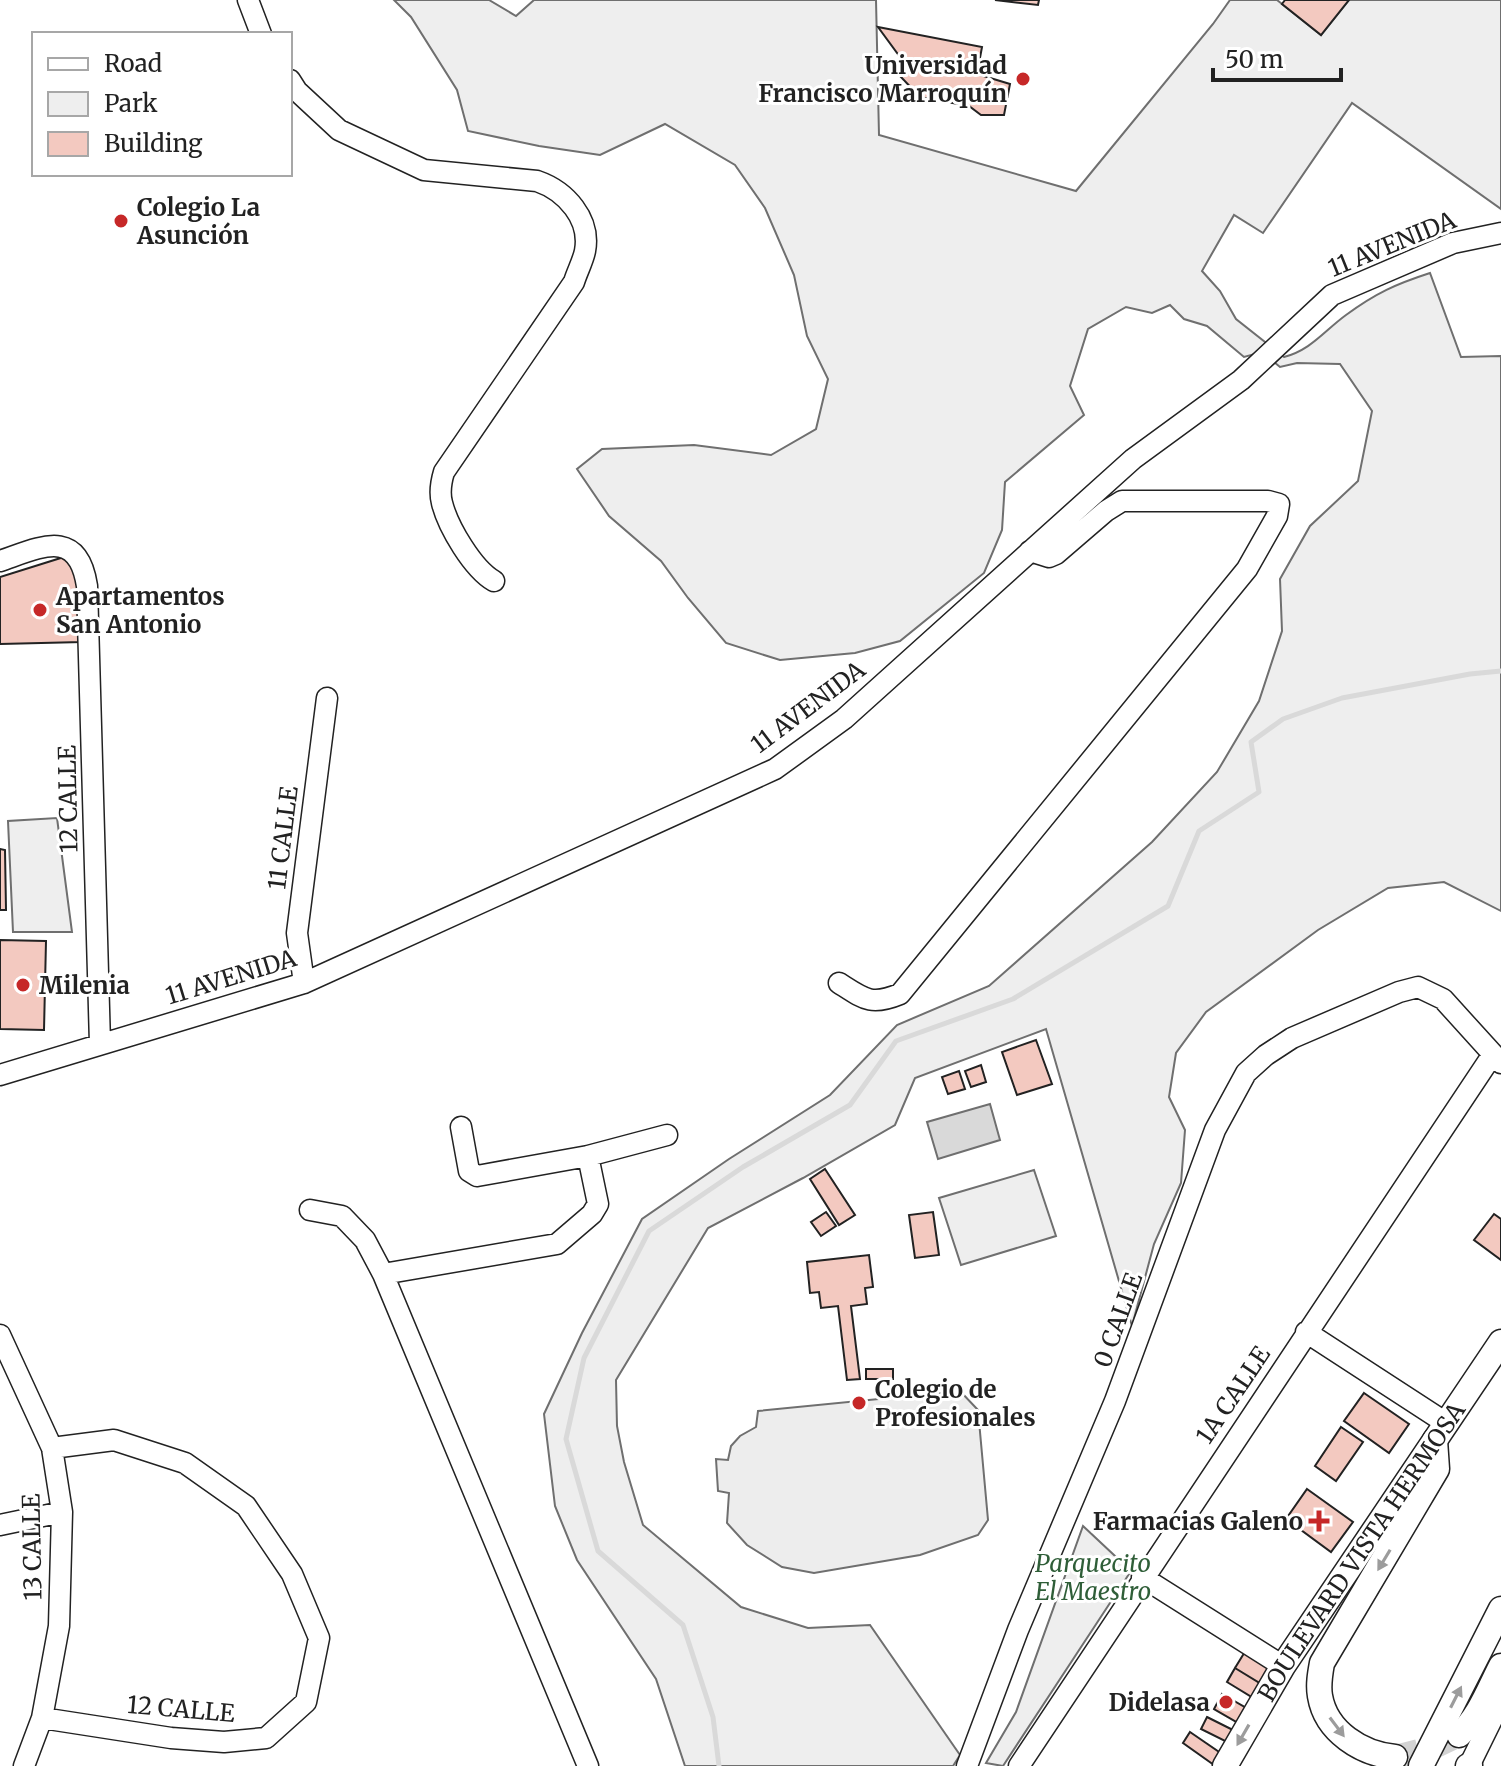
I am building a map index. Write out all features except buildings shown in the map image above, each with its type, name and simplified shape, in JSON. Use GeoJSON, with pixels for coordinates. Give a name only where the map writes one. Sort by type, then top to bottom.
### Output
{"type":"FeatureCollection","features":[{"type":"Feature","properties":{"kind":"main road","name":"BOULEVARD VISTA HERMOSA"},"geometry":{"type":"LineString","coordinates":[[1225,1766],[1283,1666],[1501,1342]]}},
{"type":"Feature","properties":{"kind":"main road"},"geometry":{"type":"LineString","coordinates":[[1395,1757],[1378,1756],[1344,1737],[1320,1700],[1318,1686],[1322,1663],[1437,1469],[1440,1432]]}},
{"type":"Feature","properties":{"kind":"main road"},"geometry":{"type":"LineString","coordinates":[[1421,1766],[1501,1609]]}},
{"type":"Feature","properties":{"kind":"main road"},"geometry":{"type":"LineString","coordinates":[[1459,1735],[1467,1728],[1501,1666]]}},
{"type":"Feature","properties":{"kind":"street"},"geometry":{"type":"LineString","coordinates":[[248,0],[260,32]]}},
{"type":"Feature","properties":{"kind":"street"},"geometry":{"type":"LineString","coordinates":[[292,83],[339,130],[424,170],[537,181],[566,197],[579,216],[585,250],[574,282],[444,472],[440,487],[446,515],[468,554],[481,573],[494,581]]}},
{"type":"Feature","properties":{"kind":"street","name":"11 AVENIDA"},"geometry":{"type":"LineString","coordinates":[[0,1075],[304,983],[775,769],[844,719],[1133,459],[1241,380],[1332,295],[1453,243],[1501,233]]}},
{"type":"Feature","properties":{"kind":"street"},"geometry":{"type":"LineString","coordinates":[[839,983],[865,1000],[884,1001],[900,994],[1247,569],[1277,516],[1279,504],[1268,501],[1122,501],[1056,554],[1049,557],[1030,551]]}},
{"type":"Feature","properties":{"kind":"street","name":"12 CALLE"},"geometry":{"type":"LineString","coordinates":[[0,561],[50,544],[66,547],[77,555],[84,567],[100,1044]]}},
{"type":"Feature","properties":{"kind":"street","name":"11 CALLE"},"geometry":{"type":"LineString","coordinates":[[304,983],[297,933],[327,698]]}},
{"type":"Feature","properties":{"kind":"street","name":"0 CALLE"},"geometry":{"type":"LineString","coordinates":[[967,1766],[1024,1615],[1115,1401],[1215,1130],[1246,1073],[1292,1038],[1384,998],[1418,987],[1443,999],[1497,1058]]}},
{"type":"Feature","properties":{"kind":"street","name":"1A CALLE"},"geometry":{"type":"LineString","coordinates":[[1019,1766],[1306,1332],[1497,1058]]}},
{"type":"Feature","properties":{"kind":"street"},"geometry":{"type":"LineString","coordinates":[[461,1127],[469,1171],[477,1176],[588,1156],[667,1135]]}},
{"type":"Feature","properties":{"kind":"street"},"geometry":{"type":"LineString","coordinates":[[383,1274],[557,1244],[592,1214],[598,1204],[588,1156]]}},
{"type":"Feature","properties":{"kind":"street"},"geometry":{"type":"LineString","coordinates":[[310,1210],[342,1216],[365,1240],[383,1274],[588,1766]]}},
{"type":"Feature","properties":{"kind":"street"},"geometry":{"type":"LineString","coordinates":[[1306,1332],[1440,1432]]}},
{"type":"Feature","properties":{"kind":"street","name":"13 CALLE"},"geometry":{"type":"LineString","coordinates":[[0,1335],[52,1448],[62,1512],[59,1626],[42,1718],[24,1766]]}},
{"type":"Feature","properties":{"kind":"street","name":"12 CALLE"},"geometry":{"type":"LineString","coordinates":[[42,1718],[198,1740],[224,1742],[266,1738],[306,1702],[319,1638],[292,1574],[246,1506],[185,1463],[114,1440],[52,1448]]}},
{"type":"Feature","properties":{"kind":"street"},"geometry":{"type":"LineString","coordinates":[[0,1525],[62,1512]]}},
{"type":"Feature","properties":{"kind":"street"},"geometry":{"type":"LineString","coordinates":[[1142,1577],[1283,1666]]}},
{"type":"Feature","properties":{"kind":"street"},"geometry":{"type":"LineString","coordinates":[[1469,1766],[1501,1701]]}},
{"type":"Feature","properties":{"kind":"green space"},"geometry":{"type":"Polygon","coordinates":[[[394,0],[489,0],[516,16],[534,0],[876,0],[879,135],[1076,191],[1230,0],[1277,0],[1321,35],[1349,0],[1501,0],[1501,209],[1352,103],[1263,233],[1234,215],[1202,271],[1220,291],[1236,319],[1284,357],[1310,345],[1346,315],[1377,295],[1430,273],[1461,357],[1501,356],[1501,911],[1444,882],[1388,888],[1318,930],[1206,1012],[1176,1053],[1169,1097],[1185,1130],[1181,1183],[1154,1244],[1132,1326],[1046,1029],[915,1078],[895,1125],[708,1228],[616,1380],[617,1426],[643,1525],[741,1607],[808,1628],[870,1625],[960,1755],[953,1766],[685,1766],[656,1679],[577,1560],[555,1506],[544,1414],[582,1333],[642,1219],[830,1095],[897,1025],[989,986],[1152,842],[1217,772],[1259,701],[1282,631],[1280,579],[1310,526],[1358,481],[1372,411],[1340,364],[1297,363],[1280,367],[1262,352],[1244,357],[1207,326],[1184,319],[1170,305],[1152,313],[1126,307],[1088,329],[1070,386],[1084,415],[1005,482],[1002,530],[984,573],[900,641],[855,653],[780,660],[726,643],[661,561],[609,516],[577,469],[602,449],[694,445],[771,455],[816,429],[828,379],[807,336],[794,275],[765,208],[735,165],[665,124],[600,155],[468,131],[457,90],[411,17],[394,0]]]}},
{"type":"Feature","properties":{"kind":"green space"},"geometry":{"type":"Polygon","coordinates":[[[57,818],[72,932],[13,932],[8,821],[57,818]]]}},
{"type":"Feature","properties":{"kind":"green space"},"geometry":{"type":"Polygon","coordinates":[[[1034,1170],[1056,1236],[961,1265],[939,1198],[1034,1170]]]}},
{"type":"Feature","properties":{"kind":"green space","name":"Parquecito El Maestro"},"geometry":{"type":"Polygon","coordinates":[[[1083,1526],[1131,1571],[1003,1766],[986,1763],[1016,1712],[1083,1526]]]}},
{"type":"Feature","properties":{"kind":"shaded area"},"geometry":{"type":"Polygon","coordinates":[[[990,1104],[1000,1140],[938,1159],[927,1122],[990,1104]]]}},
{"type":"Feature","properties":{"kind":"shaded area"},"geometry":{"type":"Polygon","coordinates":[[[960,1391],[978,1410],[988,1520],[978,1535],[920,1555],[814,1573],[782,1567],[747,1545],[727,1523],[729,1493],[718,1491],[716,1459],[728,1460],[731,1446],[740,1436],[756,1427],[758,1411],[960,1391]]]}},
{"type":"Feature","properties":{"kind":"waterway"},"geometry":{"type":"LineString","coordinates":[[719,1766],[713,1717],[683,1625],[598,1551],[566,1439],[584,1358],[649,1231],[743,1167],[850,1105],[896,1041],[1013,999],[1168,906],[1199,831],[1259,792],[1251,742],[1283,719],[1342,698],[1501,671]]}},
{"type":"Feature","properties":{"kind":"tunnel"},"geometry":{"type":"LineString","coordinates":[[1395,1757],[1434,1747],[1459,1735]]}},
{"type":"Feature","properties":{"kind":"place","name":"Universidad Francisco Marroquín"},"geometry":{"type":"Point","coordinates":[1023,79]}},
{"type":"Feature","properties":{"kind":"place","name":"Colegio La Asunción"},"geometry":{"type":"Point","coordinates":[121,221]}},
{"type":"Feature","properties":{"kind":"place","name":"Apartamentos San Antonio"},"geometry":{"type":"Point","coordinates":[40,610]}},
{"type":"Feature","properties":{"kind":"place","name":"Milenia"},"geometry":{"type":"Point","coordinates":[23,985]}},
{"type":"Feature","properties":{"kind":"place","name":"Colegio de Profesionales"},"geometry":{"type":"Point","coordinates":[859,1403]}},
{"type":"Feature","properties":{"kind":"place","name":"Farmacias Galeno"},"geometry":{"type":"Point","coordinates":[1319,1521]}},
{"type":"Feature","properties":{"kind":"place","name":"Didelasa"},"geometry":{"type":"Point","coordinates":[1226,1702]}}]}
